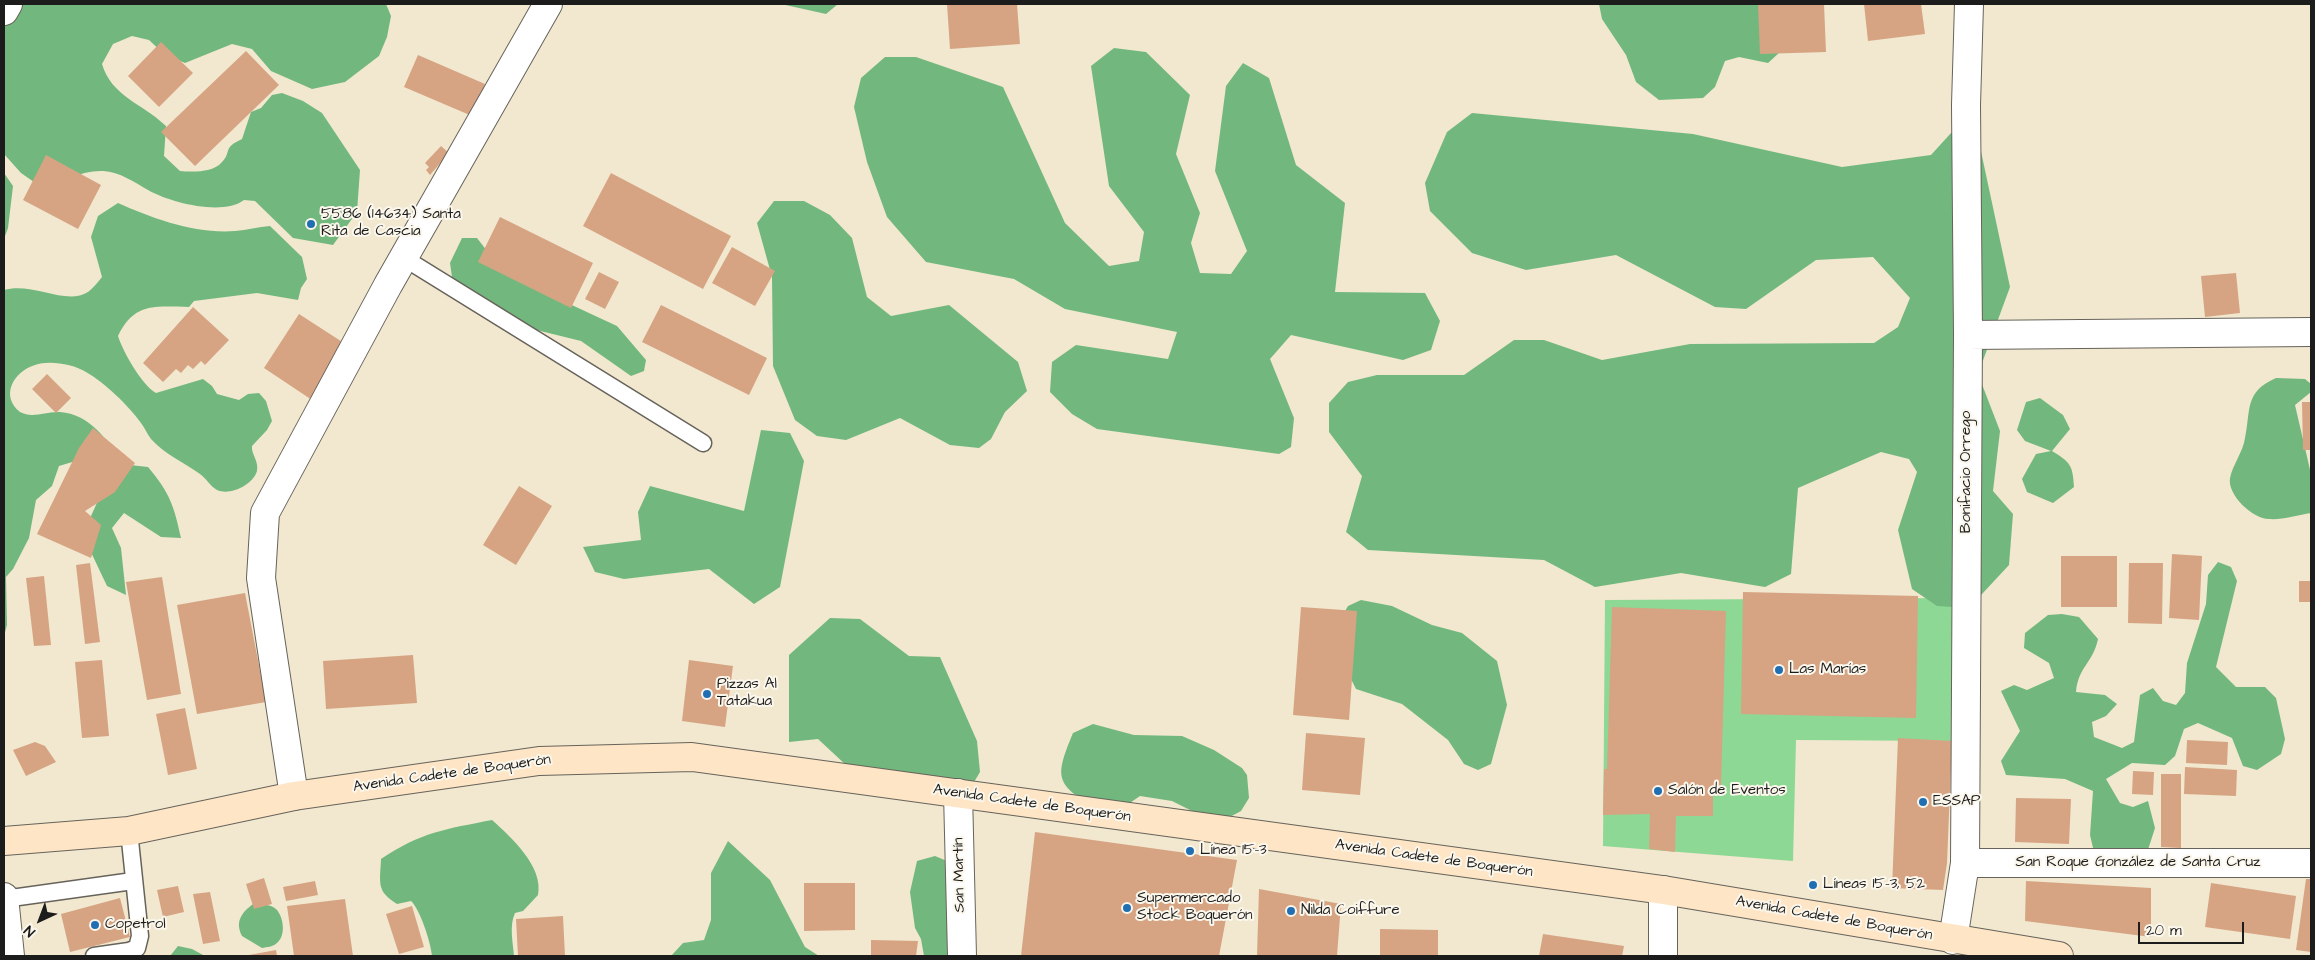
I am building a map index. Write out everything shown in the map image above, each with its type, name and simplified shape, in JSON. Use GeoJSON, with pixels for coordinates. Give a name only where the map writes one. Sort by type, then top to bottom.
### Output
{"type":"FeatureCollection","features":[{"type":"Feature","properties":{"kind":"main road","name":"Avenida Cadete de Boquerón"},"geometry":{"type":"LineString","coordinates":[[4,841],[129,831],[294,796],[539,761],[692,757],[1663,890],[1953,940],[2008,952],[2059,956]]}},
{"type":"Feature","properties":{"kind":"street"},"geometry":{"type":"LineString","coordinates":[[4,11],[8,4]]}},
{"type":"Feature","properties":{"kind":"street"},"geometry":{"type":"LineString","coordinates":[[294,796],[261,578],[265,513],[404,258],[548,4]]}},
{"type":"Feature","properties":{"kind":"street","name":"Bonifacio Orrego"},"geometry":{"type":"LineString","coordinates":[[1953,940],[1965,863],[1968,335],[1966,105],[1969,4]]}},
{"type":"Feature","properties":{"kind":"street"},"geometry":{"type":"LineString","coordinates":[[1968,335],[2311,332]]}},
{"type":"Feature","properties":{"kind":"street","name":"San Martín"},"geometry":{"type":"LineString","coordinates":[[958,793],[962,956]]}},
{"type":"Feature","properties":{"kind":"street","name":"San Roque González de Santa Cruz"},"geometry":{"type":"LineString","coordinates":[[1965,863],[2311,863]]}},
{"type":"Feature","properties":{"kind":"street"},"geometry":{"type":"LineString","coordinates":[[1663,890],[1663,956]]}},
{"type":"Feature","properties":{"kind":"street"},"geometry":{"type":"LineString","coordinates":[[4,898],[10,956]]}},
{"type":"Feature","properties":{"kind":"lane"},"geometry":{"type":"LineString","coordinates":[[404,258],[703,443]]}},
{"type":"Feature","properties":{"kind":"lane"},"geometry":{"type":"LineString","coordinates":[[94,956],[137,948],[140,936],[129,831]]}},
{"type":"Feature","properties":{"kind":"lane"},"geometry":{"type":"LineString","coordinates":[[4,898],[133,881]]}},
{"type":"Feature","properties":{"kind":"green space"},"geometry":{"type":"Polygon","coordinates":[[[386,4],[391,16],[387,37],[379,56],[345,82],[312,89],[271,71],[252,49],[232,44],[185,63],[164,54],[149,40],[132,36],[113,44],[102,64],[107,75],[120,92],[166,126],[164,156],[180,171],[202,171],[218,166],[225,159],[232,145],[242,139],[251,112],[261,108],[272,95],[282,93],[303,101],[322,113],[360,170],[357,212],[333,245],[293,238],[255,201],[244,200],[235,205],[223,207],[197,206],[158,195],[115,173],[103,171],[88,172],[44,189],[21,173],[4,154],[4,5],[386,4]]]}},
{"type":"Feature","properties":{"kind":"green space"},"geometry":{"type":"Polygon","coordinates":[[[781,4],[838,4],[826,14],[781,4]]]}},
{"type":"Feature","properties":{"kind":"green space"},"geometry":{"type":"Polygon","coordinates":[[[1599,4],[1787,4],[1780,52],[1768,63],[1739,57],[1725,61],[1715,87],[1703,98],[1659,100],[1636,82],[1626,55],[1602,19],[1599,4]]]}},
{"type":"Feature","properties":{"kind":"green space"},"geometry":{"type":"Polygon","coordinates":[[[1114,48],[1146,52],[1190,95],[1176,154],[1200,213],[1191,243],[1200,273],[1231,274],[1247,251],[1215,171],[1226,86],[1243,63],[1269,78],[1296,165],[1345,203],[1335,292],[1425,293],[1440,321],[1431,350],[1403,360],[1291,335],[1270,359],[1294,418],[1291,447],[1279,454],[1097,429],[1072,414],[1050,392],[1052,362],[1076,345],[1168,359],[1177,332],[1065,309],[1014,279],[926,262],[887,217],[867,162],[854,107],[861,78],[885,57],[916,57],[1003,87],[1065,223],[1109,266],[1139,261],[1144,232],[1109,186],[1091,66],[1114,48]]]}},
{"type":"Feature","properties":{"kind":"green space"},"geometry":{"type":"Polygon","coordinates":[[[1472,113],[1693,134],[1842,167],[1931,155],[1951,133],[1979,142],[2010,287],[1978,374],[2000,431],[1993,491],[2013,514],[2009,565],[1969,608],[1937,606],[1912,589],[1898,530],[1917,472],[1909,459],[1881,452],[1798,488],[1791,574],[1765,587],[1681,573],[1595,587],[1544,560],[1368,550],[1346,532],[1362,476],[1329,432],[1329,403],[1348,382],[1377,375],[1464,375],[1514,340],[1544,340],[1602,360],[1690,344],[1874,343],[1898,327],[1910,298],[1873,257],[1816,260],[1746,309],[1715,307],[1616,255],[1526,270],[1472,253],[1430,211],[1425,183],[1447,132],[1472,113]]]}},
{"type":"Feature","properties":{"kind":"green space"},"geometry":{"type":"Polygon","coordinates":[[[4,173],[13,186],[8,228],[4,239],[4,173]]]}},
{"type":"Feature","properties":{"kind":"green space"},"geometry":{"type":"Polygon","coordinates":[[[774,201],[804,201],[830,215],[852,238],[867,297],[891,316],[949,305],[1018,362],[1027,391],[1005,412],[991,439],[979,448],[950,445],[900,418],[846,440],[817,436],[795,420],[773,366],[772,277],[757,223],[774,201]]]}},
{"type":"Feature","properties":{"kind":"green space"},"geometry":{"type":"Polygon","coordinates":[[[118,203],[160,220],[190,228],[235,231],[270,226],[302,257],[307,279],[301,288],[298,300],[257,293],[194,301],[189,307],[148,308],[139,311],[132,317],[118,336],[134,368],[145,383],[156,393],[203,379],[212,386],[217,394],[239,400],[248,394],[259,393],[266,401],[272,421],[267,430],[252,446],[257,467],[255,476],[240,488],[228,492],[217,490],[200,474],[168,454],[156,444],[136,416],[123,402],[101,382],[86,372],[68,365],[54,363],[27,368],[15,379],[12,385],[10,392],[14,406],[20,412],[30,415],[60,412],[80,418],[97,430],[121,464],[148,467],[170,500],[181,538],[161,537],[124,513],[112,528],[121,548],[126,595],[107,586],[89,548],[87,525],[104,487],[79,460],[59,466],[52,486],[36,500],[29,538],[13,569],[6,577],[7,625],[4,636],[4,290],[26,289],[70,296],[79,296],[88,292],[102,277],[91,237],[98,216],[118,203]]]}},
{"type":"Feature","properties":{"kind":"green space"},"geometry":{"type":"Polygon","coordinates":[[[462,238],[477,238],[505,274],[617,326],[646,360],[644,371],[631,376],[581,341],[508,323],[483,309],[452,277],[450,263],[462,238]]]}},
{"type":"Feature","properties":{"kind":"green space"},"geometry":{"type":"Polygon","coordinates":[[[2276,378],[2305,379],[2311,384],[2311,392],[2295,405],[2311,474],[2311,513],[2269,519],[2256,515],[2242,505],[2233,492],[2230,478],[2244,443],[2249,410],[2254,396],[2258,389],[2276,378]]]}},
{"type":"Feature","properties":{"kind":"green space"},"geometry":{"type":"Polygon","coordinates":[[[2040,398],[2063,415],[2070,429],[2052,451],[2067,461],[2073,474],[2074,487],[2053,503],[2027,492],[2022,479],[2036,454],[2051,451],[2025,441],[2017,430],[2026,402],[2040,398]]]}},
{"type":"Feature","properties":{"kind":"green space"},"geometry":{"type":"Polygon","coordinates":[[[761,430],[790,433],[804,461],[780,587],[754,604],[709,569],[624,579],[595,572],[583,547],[641,540],[638,512],[650,486],[744,511],[761,430]]]}},
{"type":"Feature","properties":{"kind":"green space"},"geometry":{"type":"Polygon","coordinates":[[[2218,562],[2231,567],[2237,581],[2216,667],[2236,687],[2265,687],[2276,698],[2285,739],[2281,754],[2257,770],[2243,766],[2232,738],[2198,723],[2184,729],[2175,756],[2165,765],[2132,763],[2106,779],[2120,803],[2133,807],[2148,801],[2155,828],[2146,856],[2094,852],[2090,835],[2093,791],[2065,779],[2006,775],[2001,761],[2020,731],[2001,691],[2014,685],[2027,690],[2054,678],[2049,663],[2024,648],[2025,633],[2048,615],[2062,614],[2079,617],[2098,639],[2093,654],[2077,684],[2076,692],[2105,695],[2117,704],[2106,716],[2092,722],[2094,737],[2122,748],[2134,742],[2140,695],[2153,688],[2163,701],[2176,705],[2185,693],[2187,663],[2206,604],[2208,575],[2218,562]]]}},
{"type":"Feature","properties":{"kind":"green space","name":"Las Marías"},"geometry":{"type":"Polygon","coordinates":[[[1954,598],[1952,741],[1796,740],[1793,861],[1603,846],[1605,600],[1954,598]]]}},
{"type":"Feature","properties":{"kind":"green space"},"geometry":{"type":"Polygon","coordinates":[[[1361,600],[1392,606],[1432,625],[1462,633],[1497,661],[1507,705],[1491,764],[1478,770],[1464,764],[1448,740],[1402,704],[1356,689],[1343,663],[1341,618],[1348,606],[1361,600]]]}},
{"type":"Feature","properties":{"kind":"green space"},"geometry":{"type":"Polygon","coordinates":[[[830,618],[860,619],[909,656],[940,657],[977,741],[980,772],[964,799],[875,792],[818,739],[789,742],[789,655],[830,618]]]}},
{"type":"Feature","properties":{"kind":"green space"},"geometry":{"type":"Polygon","coordinates":[[[1093,724],[1134,735],[1182,736],[1214,750],[1242,768],[1247,775],[1249,798],[1241,811],[1228,818],[1206,818],[1172,801],[1140,796],[1121,809],[1098,811],[1067,787],[1061,771],[1073,733],[1093,724]]]}},
{"type":"Feature","properties":{"kind":"green space"},"geometry":{"type":"Polygon","coordinates":[[[492,820],[524,853],[531,863],[539,884],[538,895],[523,911],[515,913],[513,918],[514,956],[432,956],[430,943],[418,911],[411,901],[397,904],[382,890],[380,880],[381,859],[422,837],[447,829],[492,820]]]}},
{"type":"Feature","properties":{"kind":"green space"},"geometry":{"type":"Polygon","coordinates":[[[728,841],[770,880],[805,947],[819,956],[671,956],[683,943],[704,940],[711,920],[711,873],[728,841]]]}},
{"type":"Feature","properties":{"kind":"green space"},"geometry":{"type":"Polygon","coordinates":[[[935,856],[947,861],[965,956],[924,956],[921,939],[915,928],[910,892],[917,861],[935,856]]]}},
{"type":"Feature","properties":{"kind":"green space"},"geometry":{"type":"Polygon","coordinates":[[[253,904],[271,906],[279,912],[281,917],[283,926],[282,936],[277,943],[270,947],[262,948],[242,936],[240,931],[240,918],[253,904]]]}},
{"type":"Feature","properties":{"kind":"green space"},"geometry":{"type":"Polygon","coordinates":[[[178,946],[192,949],[205,956],[170,956],[178,946]]]}},
{"type":"Feature","properties":{"kind":"building"},"geometry":{"type":"Polygon","coordinates":[[[947,4],[1017,4],[1020,44],[950,49],[947,4]]]}},
{"type":"Feature","properties":{"kind":"building"},"geometry":{"type":"Polygon","coordinates":[[[1758,4],[1824,4],[1826,52],[1760,54],[1758,4]]]}},
{"type":"Feature","properties":{"kind":"building"},"geometry":{"type":"Polygon","coordinates":[[[1864,4],[1921,4],[1925,34],[1868,41],[1864,4]]]}},
{"type":"Feature","properties":{"kind":"building"},"geometry":{"type":"Polygon","coordinates":[[[161,42],[193,73],[159,107],[128,76],[161,42]]]}},
{"type":"Feature","properties":{"kind":"building"},"geometry":{"type":"Polygon","coordinates":[[[246,51],[279,85],[195,166],[161,132],[246,51]]]}},
{"type":"Feature","properties":{"kind":"building"},"geometry":{"type":"Polygon","coordinates":[[[418,55],[485,84],[472,116],[404,87],[418,55]]]}},
{"type":"Feature","properties":{"kind":"building"},"geometry":{"type":"Polygon","coordinates":[[[441,146],[449,153],[430,175],[426,170],[429,167],[425,163],[441,146]]]}},
{"type":"Feature","properties":{"kind":"building"},"geometry":{"type":"Polygon","coordinates":[[[46,155],[101,185],[78,229],[23,200],[46,155]]]}},
{"type":"Feature","properties":{"kind":"building"},"geometry":{"type":"Polygon","coordinates":[[[611,173],[731,236],[703,289],[583,226],[611,173]]]}},
{"type":"Feature","properties":{"kind":"building"},"geometry":{"type":"Polygon","coordinates":[[[500,217],[593,263],[571,308],[478,262],[500,217]]]}},
{"type":"Feature","properties":{"kind":"building"},"geometry":{"type":"Polygon","coordinates":[[[732,247],[775,271],[755,306],[712,283],[732,247]]]}},
{"type":"Feature","properties":{"kind":"building"},"geometry":{"type":"Polygon","coordinates":[[[599,272],[619,282],[605,309],[585,299],[599,272]]]}},
{"type":"Feature","properties":{"kind":"building"},"geometry":{"type":"Polygon","coordinates":[[[2236,273],[2240,313],[2205,317],[2201,276],[2236,273]]]}},
{"type":"Feature","properties":{"kind":"building"},"geometry":{"type":"Polygon","coordinates":[[[661,305],[767,358],[749,395],[642,342],[661,305]]]}},
{"type":"Feature","properties":{"kind":"building"},"geometry":{"type":"Polygon","coordinates":[[[193,307],[229,340],[205,365],[201,361],[193,369],[188,365],[181,373],[176,369],[163,382],[143,363],[193,307]]]}},
{"type":"Feature","properties":{"kind":"building"},"geometry":{"type":"Polygon","coordinates":[[[299,314],[347,345],[312,400],[264,368],[299,314]]]}},
{"type":"Feature","properties":{"kind":"building"},"geometry":{"type":"Polygon","coordinates":[[[47,374],[71,398],[56,413],[32,389],[47,374]]]}},
{"type":"Feature","properties":{"kind":"building"},"geometry":{"type":"Polygon","coordinates":[[[2302,402],[2311,402],[2311,450],[2303,450],[2302,402]]]}},
{"type":"Feature","properties":{"kind":"building"},"geometry":{"type":"Polygon","coordinates":[[[93,428],[135,463],[115,492],[85,511],[101,525],[91,558],[37,534],[79,448],[93,428]]]}},
{"type":"Feature","properties":{"kind":"building"},"geometry":{"type":"Polygon","coordinates":[[[519,486],[552,506],[516,565],[483,545],[519,486]]]}},
{"type":"Feature","properties":{"kind":"building"},"geometry":{"type":"Polygon","coordinates":[[[2172,554],[2202,556],[2199,620],[2169,618],[2172,554]]]}},
{"type":"Feature","properties":{"kind":"building"},"geometry":{"type":"Polygon","coordinates":[[[2061,556],[2117,556],[2117,607],[2061,607],[2061,556]]]}},
{"type":"Feature","properties":{"kind":"building"},"geometry":{"type":"Polygon","coordinates":[[[90,563],[100,642],[85,644],[76,565],[90,563]]]}},
{"type":"Feature","properties":{"kind":"building"},"geometry":{"type":"Polygon","coordinates":[[[2129,563],[2163,563],[2162,624],[2128,623],[2129,563]]]}},
{"type":"Feature","properties":{"kind":"building"},"geometry":{"type":"Polygon","coordinates":[[[44,576],[51,645],[34,646],[26,578],[44,576]]]}},
{"type":"Feature","properties":{"kind":"building"},"geometry":{"type":"Polygon","coordinates":[[[162,577],[181,694],[147,700],[126,582],[162,577]]]}},
{"type":"Feature","properties":{"kind":"building"},"geometry":{"type":"Polygon","coordinates":[[[2299,581],[2311,581],[2311,602],[2299,602],[2299,581]]]}},
{"type":"Feature","properties":{"kind":"building"},"geometry":{"type":"Polygon","coordinates":[[[1743,592],[1918,596],[1916,718],[1741,714],[1743,592]]]}},
{"type":"Feature","properties":{"kind":"building"},"geometry":{"type":"Polygon","coordinates":[[[245,593],[266,702],[197,714],[177,605],[245,593]]]}},
{"type":"Feature","properties":{"kind":"building"},"geometry":{"type":"Polygon","coordinates":[[[1301,607],[1357,611],[1349,720],[1293,715],[1301,607]]]}},
{"type":"Feature","properties":{"kind":"building"},"geometry":{"type":"Polygon","coordinates":[[[1612,607],[1726,611],[1721,786],[1713,786],[1713,816],[1676,816],[1675,852],[1649,849],[1650,814],[1603,815],[1604,769],[1607,769],[1612,607]]]}},
{"type":"Feature","properties":{"kind":"building"},"geometry":{"type":"Polygon","coordinates":[[[413,655],[417,703],[326,709],[323,661],[413,655]]]}},
{"type":"Feature","properties":{"kind":"building"},"geometry":{"type":"Polygon","coordinates":[[[102,660],[109,736],[82,738],[75,662],[102,660]]]}},
{"type":"Feature","properties":{"kind":"building","name":"Pizzas Al Tatakua"},"geometry":{"type":"Polygon","coordinates":[[[689,660],[733,666],[725,727],[682,721],[689,660]]]}},
{"type":"Feature","properties":{"kind":"building"},"geometry":{"type":"Polygon","coordinates":[[[185,708],[197,769],[168,775],[156,714],[185,708]]]}},
{"type":"Feature","properties":{"kind":"building"},"geometry":{"type":"Polygon","coordinates":[[[1306,733],[1365,738],[1360,795],[1302,790],[1306,733]]]}},
{"type":"Feature","properties":{"kind":"building","name":"ESSAP"},"geometry":{"type":"Polygon","coordinates":[[[1898,738],[1952,741],[1947,863],[1943,890],[1892,888],[1898,738]]]}},
{"type":"Feature","properties":{"kind":"building"},"geometry":{"type":"Polygon","coordinates":[[[2187,740],[2228,742],[2227,765],[2186,763],[2187,740]]]}},
{"type":"Feature","properties":{"kind":"building"},"geometry":{"type":"Polygon","coordinates":[[[35,742],[45,746],[56,762],[26,776],[13,750],[35,742]]]}},
{"type":"Feature","properties":{"kind":"building"},"geometry":{"type":"Polygon","coordinates":[[[2185,767],[2237,770],[2236,796],[2184,794],[2185,767]]]}},
{"type":"Feature","properties":{"kind":"building"},"geometry":{"type":"Polygon","coordinates":[[[2133,771],[2154,772],[2153,795],[2132,794],[2133,771]]]}},
{"type":"Feature","properties":{"kind":"building"},"geometry":{"type":"Polygon","coordinates":[[[2161,774],[2181,774],[2181,848],[2161,847],[2161,774]]]}},
{"type":"Feature","properties":{"kind":"building"},"geometry":{"type":"Polygon","coordinates":[[[2016,798],[2071,799],[2069,844],[2015,842],[2016,798]]]}},
{"type":"Feature","properties":{"kind":"building","name":"Supermercado Stock Boquerón"},"geometry":{"type":"Polygon","coordinates":[[[1035,832],[1237,860],[1219,956],[1021,956],[1035,832]]]}},
{"type":"Feature","properties":{"kind":"building"},"geometry":{"type":"Polygon","coordinates":[[[264,878],[272,904],[254,909],[246,884],[264,878]]]}},
{"type":"Feature","properties":{"kind":"building"},"geometry":{"type":"Polygon","coordinates":[[[2306,879],[2311,879],[2311,952],[2296,950],[2306,879]]]}},
{"type":"Feature","properties":{"kind":"building"},"geometry":{"type":"Polygon","coordinates":[[[315,881],[318,895],[286,901],[283,887],[315,881]]]}},
{"type":"Feature","properties":{"kind":"building"},"geometry":{"type":"Polygon","coordinates":[[[2026,881],[2151,888],[2151,937],[2025,921],[2026,881]]]}},
{"type":"Feature","properties":{"kind":"building"},"geometry":{"type":"Polygon","coordinates":[[[804,883],[855,883],[855,930],[804,931],[804,883]]]}},
{"type":"Feature","properties":{"kind":"building"},"geometry":{"type":"Polygon","coordinates":[[[2211,883],[2296,896],[2290,939],[2205,927],[2211,883]]]}},
{"type":"Feature","properties":{"kind":"building"},"geometry":{"type":"Polygon","coordinates":[[[178,886],[184,912],[163,917],[157,890],[178,886]]]}},
{"type":"Feature","properties":{"kind":"building"},"geometry":{"type":"Polygon","coordinates":[[[1259,889],[1341,904],[1337,956],[1257,956],[1259,889]]]}},
{"type":"Feature","properties":{"kind":"building"},"geometry":{"type":"Polygon","coordinates":[[[210,892],[220,941],[203,944],[193,894],[210,892]]]}},
{"type":"Feature","properties":{"kind":"building","name":"Copetrol"},"geometry":{"type":"Polygon","coordinates":[[[120,898],[130,937],[70,952],[61,914],[120,898]]]}},
{"type":"Feature","properties":{"kind":"building"},"geometry":{"type":"Polygon","coordinates":[[[345,899],[353,956],[294,956],[287,906],[345,899]]]}},
{"type":"Feature","properties":{"kind":"building"},"geometry":{"type":"Polygon","coordinates":[[[412,906],[424,947],[399,954],[386,914],[412,906]]]}},
{"type":"Feature","properties":{"kind":"building"},"geometry":{"type":"Polygon","coordinates":[[[563,916],[565,956],[518,956],[516,919],[563,916]]]}},
{"type":"Feature","properties":{"kind":"building"},"geometry":{"type":"Polygon","coordinates":[[[1380,929],[1438,930],[1438,956],[1380,956],[1380,929]]]}},
{"type":"Feature","properties":{"kind":"building"},"geometry":{"type":"Polygon","coordinates":[[[1543,934],[1624,946],[1622,956],[1539,956],[1543,934]]]}},
{"type":"Feature","properties":{"kind":"building"},"geometry":{"type":"Polygon","coordinates":[[[871,940],[918,941],[916,956],[871,956],[871,940]]]}},
{"type":"Feature","properties":{"kind":"building"},"geometry":{"type":"Polygon","coordinates":[[[276,950],[277,956],[249,956],[249,955],[276,950]]]}},
{"type":"Feature","properties":{"kind":"place","name":"5586 (14634) Santa Rita de Cascia"},"geometry":{"type":"Point","coordinates":[311,224]}},
{"type":"Feature","properties":{"kind":"place","name":"Las Marías"},"geometry":{"type":"Point","coordinates":[1779,670]}},
{"type":"Feature","properties":{"kind":"place","name":"Pizzas Al Tatakua"},"geometry":{"type":"Point","coordinates":[707,694]}},
{"type":"Feature","properties":{"kind":"place","name":"Salón de Eventos"},"geometry":{"type":"Point","coordinates":[1658,791]}},
{"type":"Feature","properties":{"kind":"place","name":"ESSAP"},"geometry":{"type":"Point","coordinates":[1923,802]}},
{"type":"Feature","properties":{"kind":"place","name":"Línea 15-3"},"geometry":{"type":"Point","coordinates":[1190,851]}},
{"type":"Feature","properties":{"kind":"place","name":"Líneas 15-3, 52"},"geometry":{"type":"Point","coordinates":[1813,885]}},
{"type":"Feature","properties":{"kind":"place","name":"Supermercado Stock Boquerón"},"geometry":{"type":"Point","coordinates":[1127,908]}},
{"type":"Feature","properties":{"kind":"place","name":"Nilda Coiffure"},"geometry":{"type":"Point","coordinates":[1291,911]}},
{"type":"Feature","properties":{"kind":"place","name":"Copetrol"},"geometry":{"type":"Point","coordinates":[95,925]}}]}
